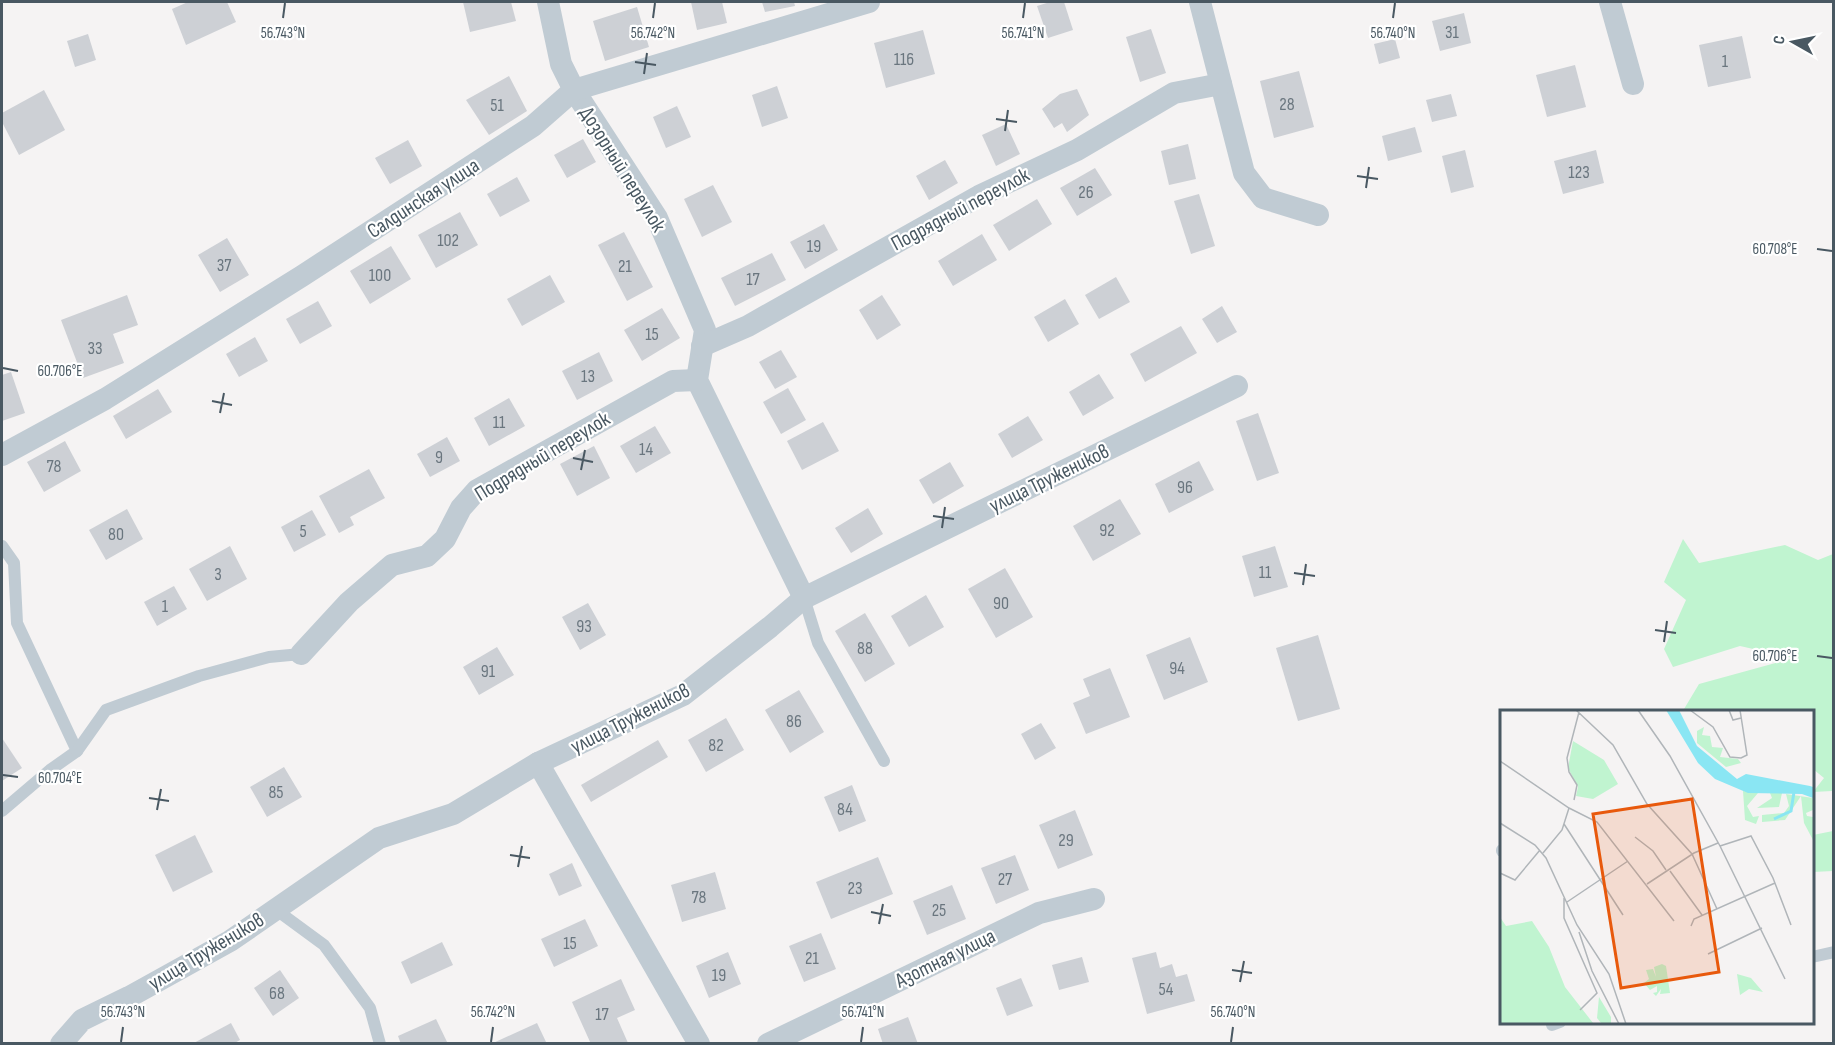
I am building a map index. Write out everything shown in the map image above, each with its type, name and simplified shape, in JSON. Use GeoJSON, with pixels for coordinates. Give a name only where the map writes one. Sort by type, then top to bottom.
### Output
{"type":"FeatureCollection","features":[{"type":"Feature","properties":{"kind":"street","name":"Дозорный переулок"},"geometry":{"type":"LineString","coordinates":[[548,2],[561,64],[574,90],[657,218],[705,330],[697,380]]}},
{"type":"Feature","properties":{"kind":"street","name":"Салдинская улица"},"geometry":{"type":"LineString","coordinates":[[2,455],[105,399],[302,276],[533,126],[574,90],[869,2]]}},
{"type":"Feature","properties":{"kind":"street"},"geometry":{"type":"LineString","coordinates":[[1200,2],[1244,173],[1263,198],[1318,215]]}},
{"type":"Feature","properties":{"kind":"street"},"geometry":{"type":"LineString","coordinates":[[1610,2],[1633,84]]}},
{"type":"Feature","properties":{"kind":"street","name":"Подрядный переулок"},"geometry":{"type":"LineString","coordinates":[[702,346],[748,326],[979,196],[1077,150],[1174,93],[1221,84]]}},
{"type":"Feature","properties":{"kind":"street"},"geometry":{"type":"LineString","coordinates":[[697,380],[804,598]]}},
{"type":"Feature","properties":{"kind":"street","name":"Подрядный переулок"},"geometry":{"type":"LineString","coordinates":[[301,654],[349,602],[392,565],[427,556],[445,539],[461,508],[477,490],[673,381],[697,380]]}},
{"type":"Feature","properties":{"kind":"street","name":"улица Тружеников"},"geometry":{"type":"LineString","coordinates":[[61,1044],[82,1020],[129,997],[230,941],[379,838],[453,814],[538,763],[683,695],[804,598],[1237,386]]}},
{"type":"Feature","properties":{"kind":"street"},"geometry":{"type":"LineString","coordinates":[[538,763],[699,1044]]}},
{"type":"Feature","properties":{"kind":"street","name":"Азотная улица"},"geometry":{"type":"LineString","coordinates":[[768,1044],[1039,913],[1094,899]]}},
{"type":"Feature","properties":{"kind":"lane"},"geometry":{"type":"LineString","coordinates":[[2,546],[14,563],[17,623],[77,751]]}},
{"type":"Feature","properties":{"kind":"lane"},"geometry":{"type":"LineString","coordinates":[[804,598],[818,643],[884,761]]}},
{"type":"Feature","properties":{"kind":"lane"},"geometry":{"type":"LineString","coordinates":[[2,811],[50,770],[77,751],[106,710],[199,676],[269,657],[301,654]]}},
{"type":"Feature","properties":{"kind":"lane"},"geometry":{"type":"LineString","coordinates":[[275,909],[324,945],[369,1008],[380,1044]]}},
{"type":"Feature","properties":{"kind":"lane"},"geometry":{"type":"LineString","coordinates":[[1814,957],[1833,952]]}},
{"type":"Feature","properties":{"kind":"green space"},"geometry":{"type":"Polygon","coordinates":[[[1683,539],[1699,563],[1785,545],[1818,560],[1833,554],[1834,789],[1832,791],[1814,792],[1824,778],[1814,770],[1814,710],[1684,710],[1699,684],[1794,658],[1740,646],[1673,667],[1664,649],[1686,600],[1664,582],[1683,539]]]}},
{"type":"Feature","properties":{"kind":"green space"},"geometry":{"type":"Polygon","coordinates":[[[1833,831],[1833,871],[1814,872],[1814,835],[1833,831]]]}},
{"type":"Feature","properties":{"kind":"building"},"geometry":{"type":"Polygon","coordinates":[[[188,2],[227,2],[236,22],[186,45],[172,9],[188,2]]]}},
{"type":"Feature","properties":{"kind":"building"},"geometry":{"type":"Polygon","coordinates":[[[463,2],[511,2],[516,21],[470,32],[463,2]]]}},
{"type":"Feature","properties":{"kind":"building"},"geometry":{"type":"Polygon","coordinates":[[[691,2],[722,2],[727,23],[697,30],[691,2]]]}},
{"type":"Feature","properties":{"kind":"building"},"geometry":{"type":"Polygon","coordinates":[[[762,2],[794,2],[795,6],[765,12],[762,2]]]}},
{"type":"Feature","properties":{"kind":"building"},"geometry":{"type":"Polygon","coordinates":[[[1050,2],[1064,2],[1073,30],[1048,38],[1037,6],[1050,2]]]}},
{"type":"Feature","properties":{"kind":"building"},"geometry":{"type":"Polygon","coordinates":[[[637,7],[649,47],[605,61],[593,21],[637,7]]]}},
{"type":"Feature","properties":{"kind":"building"},"geometry":{"type":"Polygon","coordinates":[[[1464,13],[1471,43],[1440,51],[1432,21],[1464,13]]]}},
{"type":"Feature","properties":{"kind":"building"},"geometry":{"type":"Polygon","coordinates":[[[1151,29],[1166,73],[1140,82],[1126,37],[1151,29]]]}},
{"type":"Feature","properties":{"kind":"building"},"geometry":{"type":"Polygon","coordinates":[[[923,30],[935,74],[886,88],[874,43],[923,30]]]}},
{"type":"Feature","properties":{"kind":"building"},"geometry":{"type":"Polygon","coordinates":[[[88,34],[96,60],[75,67],[67,41],[88,34]]]}},
{"type":"Feature","properties":{"kind":"building"},"geometry":{"type":"Polygon","coordinates":[[[1742,36],[1751,78],[1708,87],[1699,45],[1742,36]]]}},
{"type":"Feature","properties":{"kind":"building"},"geometry":{"type":"Polygon","coordinates":[[[1395,39],[1400,58],[1379,64],[1374,44],[1395,39]]]}},
{"type":"Feature","properties":{"kind":"building"},"geometry":{"type":"Polygon","coordinates":[[[1575,65],[1586,107],[1547,117],[1536,75],[1575,65]]]}},
{"type":"Feature","properties":{"kind":"building"},"geometry":{"type":"Polygon","coordinates":[[[1299,71],[1314,127],[1274,138],[1260,81],[1299,71]]]}},
{"type":"Feature","properties":{"kind":"building"},"geometry":{"type":"Polygon","coordinates":[[[509,76],[527,111],[489,135],[466,100],[509,76]]]}},
{"type":"Feature","properties":{"kind":"building"},"geometry":{"type":"Polygon","coordinates":[[[777,86],[788,118],[762,127],[752,95],[777,86]]]}},
{"type":"Feature","properties":{"kind":"building"},"geometry":{"type":"Polygon","coordinates":[[[1077,89],[1089,115],[1067,132],[1062,123],[1054,128],[1042,109],[1060,94],[1077,89]]]}},
{"type":"Feature","properties":{"kind":"building"},"geometry":{"type":"Polygon","coordinates":[[[44,90],[65,130],[19,155],[2,122],[2,113],[44,90]]]}},
{"type":"Feature","properties":{"kind":"building"},"geometry":{"type":"Polygon","coordinates":[[[1451,94],[1457,116],[1432,122],[1426,100],[1451,94]]]}},
{"type":"Feature","properties":{"kind":"building"},"geometry":{"type":"Polygon","coordinates":[[[677,106],[691,137],[666,148],[653,117],[677,106]]]}},
{"type":"Feature","properties":{"kind":"building"},"geometry":{"type":"Polygon","coordinates":[[[1006,124],[1020,154],[996,166],[982,135],[1006,124]]]}},
{"type":"Feature","properties":{"kind":"building"},"geometry":{"type":"Polygon","coordinates":[[[1415,127],[1422,152],[1388,161],[1382,136],[1415,127]]]}},
{"type":"Feature","properties":{"kind":"building"},"geometry":{"type":"Polygon","coordinates":[[[583,139],[596,162],[567,178],[554,155],[583,139]]]}},
{"type":"Feature","properties":{"kind":"building"},"geometry":{"type":"Polygon","coordinates":[[[408,140],[422,166],[390,184],[375,158],[408,140]]]}},
{"type":"Feature","properties":{"kind":"building"},"geometry":{"type":"Polygon","coordinates":[[[1188,144],[1196,179],[1169,185],[1161,151],[1188,144]]]}},
{"type":"Feature","properties":{"kind":"building"},"geometry":{"type":"Polygon","coordinates":[[[1465,150],[1474,187],[1451,193],[1442,156],[1465,150]]]}},
{"type":"Feature","properties":{"kind":"building"},"geometry":{"type":"Polygon","coordinates":[[[1596,150],[1604,183],[1563,194],[1554,161],[1596,150]]]}},
{"type":"Feature","properties":{"kind":"building"},"geometry":{"type":"Polygon","coordinates":[[[945,160],[958,183],[929,200],[916,176],[945,160]]]}},
{"type":"Feature","properties":{"kind":"building"},"geometry":{"type":"Polygon","coordinates":[[[1095,168],[1112,195],[1077,216],[1060,188],[1095,168]]]}},
{"type":"Feature","properties":{"kind":"building"},"geometry":{"type":"Polygon","coordinates":[[[517,177],[530,201],[500,217],[487,194],[517,177]]]}},
{"type":"Feature","properties":{"kind":"building"},"geometry":{"type":"Polygon","coordinates":[[[713,185],[732,222],[702,237],[684,199],[713,185]]]}},
{"type":"Feature","properties":{"kind":"building"},"geometry":{"type":"Polygon","coordinates":[[[1199,194],[1215,246],[1191,254],[1174,201],[1199,194]]]}},
{"type":"Feature","properties":{"kind":"building"},"geometry":{"type":"Polygon","coordinates":[[[1037,199],[1052,224],[1009,251],[993,225],[1037,199]]]}},
{"type":"Feature","properties":{"kind":"building"},"geometry":{"type":"Polygon","coordinates":[[[460,212],[478,245],[436,268],[418,235],[460,212]]]}},
{"type":"Feature","properties":{"kind":"building"},"geometry":{"type":"Polygon","coordinates":[[[824,224],[838,250],[805,269],[790,242],[824,224]]]}},
{"type":"Feature","properties":{"kind":"building"},"geometry":{"type":"Polygon","coordinates":[[[624,232],[653,287],[627,301],[598,245],[624,232]]]}},
{"type":"Feature","properties":{"kind":"building"},"geometry":{"type":"Polygon","coordinates":[[[982,234],[997,260],[953,286],[938,261],[982,234]]]}},
{"type":"Feature","properties":{"kind":"building"},"geometry":{"type":"Polygon","coordinates":[[[227,238],[249,275],[220,292],[198,255],[227,238]]]}},
{"type":"Feature","properties":{"kind":"building"},"geometry":{"type":"Polygon","coordinates":[[[391,246],[411,279],[370,304],[350,271],[391,246]]]}},
{"type":"Feature","properties":{"kind":"building"},"geometry":{"type":"Polygon","coordinates":[[[772,253],[786,280],[735,306],[721,278],[772,253]]]}},
{"type":"Feature","properties":{"kind":"building"},"geometry":{"type":"Polygon","coordinates":[[[550,275],[565,302],[522,326],[507,299],[550,275]]]}},
{"type":"Feature","properties":{"kind":"building"},"geometry":{"type":"Polygon","coordinates":[[[1116,277],[1130,302],[1099,319],[1085,295],[1116,277]]]}},
{"type":"Feature","properties":{"kind":"building"},"geometry":{"type":"Polygon","coordinates":[[[127,295],[138,325],[113,334],[124,363],[83,378],[61,320],[127,295]]]}},
{"type":"Feature","properties":{"kind":"building"},"geometry":{"type":"Polygon","coordinates":[[[882,295],[901,325],[877,340],[859,310],[882,295]]]}},
{"type":"Feature","properties":{"kind":"building"},"geometry":{"type":"Polygon","coordinates":[[[1065,299],[1079,324],[1048,342],[1034,317],[1065,299]]]}},
{"type":"Feature","properties":{"kind":"building"},"geometry":{"type":"Polygon","coordinates":[[[318,301],[332,326],[300,344],[286,319],[318,301]]]}},
{"type":"Feature","properties":{"kind":"building"},"geometry":{"type":"Polygon","coordinates":[[[1222,306],[1237,332],[1217,343],[1202,319],[1222,306]]]}},
{"type":"Feature","properties":{"kind":"building"},"geometry":{"type":"Polygon","coordinates":[[[662,308],[680,338],[642,361],[624,330],[662,308]]]}},
{"type":"Feature","properties":{"kind":"building"},"geometry":{"type":"Polygon","coordinates":[[[1181,326],[1197,353],[1145,382],[1130,354],[1181,326]]]}},
{"type":"Feature","properties":{"kind":"building"},"geometry":{"type":"Polygon","coordinates":[[[255,337],[268,361],[239,377],[226,354],[255,337]]]}},
{"type":"Feature","properties":{"kind":"building"},"geometry":{"type":"Polygon","coordinates":[[[781,350],[797,377],[775,389],[759,362],[781,350]]]}},
{"type":"Feature","properties":{"kind":"building"},"geometry":{"type":"Polygon","coordinates":[[[599,352],[613,381],[577,400],[562,371],[599,352]]]}},
{"type":"Feature","properties":{"kind":"building"},"geometry":{"type":"Polygon","coordinates":[[[11,372],[25,413],[2,421],[2,375],[11,372]]]}},
{"type":"Feature","properties":{"kind":"building"},"geometry":{"type":"Polygon","coordinates":[[[1099,374],[1114,398],[1083,416],[1069,392],[1099,374]]]}},
{"type":"Feature","properties":{"kind":"building"},"geometry":{"type":"Polygon","coordinates":[[[788,388],[806,420],[781,434],[763,402],[788,388]]]}},
{"type":"Feature","properties":{"kind":"building"},"geometry":{"type":"Polygon","coordinates":[[[158,389],[172,412],[126,439],[113,416],[158,389]]]}},
{"type":"Feature","properties":{"kind":"building"},"geometry":{"type":"Polygon","coordinates":[[[509,398],[525,426],[489,446],[474,418],[509,398]]]}},
{"type":"Feature","properties":{"kind":"building"},"geometry":{"type":"Polygon","coordinates":[[[1258,413],[1279,473],[1257,481],[1236,421],[1258,413]]]}},
{"type":"Feature","properties":{"kind":"building"},"geometry":{"type":"Polygon","coordinates":[[[1028,416],[1043,440],[1012,458],[998,434],[1028,416]]]}},
{"type":"Feature","properties":{"kind":"building"},"geometry":{"type":"Polygon","coordinates":[[[823,422],[839,451],[802,470],[787,441],[823,422]]]}},
{"type":"Feature","properties":{"kind":"building"},"geometry":{"type":"Polygon","coordinates":[[[655,426],[671,453],[636,473],[620,446],[655,426]]]}},
{"type":"Feature","properties":{"kind":"building"},"geometry":{"type":"Polygon","coordinates":[[[447,437],[460,461],[430,477],[417,454],[447,437]]]}},
{"type":"Feature","properties":{"kind":"building"},"geometry":{"type":"Polygon","coordinates":[[[65,441],[81,471],[44,492],[27,462],[65,441]]]}},
{"type":"Feature","properties":{"kind":"building"},"geometry":{"type":"Polygon","coordinates":[[[594,446],[610,478],[577,496],[560,464],[594,446]]]}},
{"type":"Feature","properties":{"kind":"building"},"geometry":{"type":"Polygon","coordinates":[[[1199,461],[1214,490],[1169,513],[1155,484],[1199,461]]]}},
{"type":"Feature","properties":{"kind":"building"},"geometry":{"type":"Polygon","coordinates":[[[950,462],[964,486],[933,504],[919,480],[950,462]]]}},
{"type":"Feature","properties":{"kind":"building"},"geometry":{"type":"Polygon","coordinates":[[[369,469],[385,498],[350,517],[354,525],[339,533],[319,496],[369,469]]]}},
{"type":"Feature","properties":{"kind":"building"},"geometry":{"type":"Polygon","coordinates":[[[1120,499],[1141,534],[1093,561],[1073,526],[1120,499]]]}},
{"type":"Feature","properties":{"kind":"building"},"geometry":{"type":"Polygon","coordinates":[[[868,508],[883,534],[851,553],[835,528],[868,508]]]}},
{"type":"Feature","properties":{"kind":"building"},"geometry":{"type":"Polygon","coordinates":[[[127,509],[143,539],[106,560],[89,530],[127,509]]]}},
{"type":"Feature","properties":{"kind":"building"},"geometry":{"type":"Polygon","coordinates":[[[312,510],[326,535],[294,552],[281,527],[312,510]]]}},
{"type":"Feature","properties":{"kind":"building"},"geometry":{"type":"Polygon","coordinates":[[[230,546],[247,579],[207,601],[189,569],[230,546]]]}},
{"type":"Feature","properties":{"kind":"building"},"geometry":{"type":"Polygon","coordinates":[[[1275,546],[1288,587],[1254,597],[1242,556],[1275,546]]]}},
{"type":"Feature","properties":{"kind":"building"},"geometry":{"type":"Polygon","coordinates":[[[1005,568],[1033,617],[996,638],[968,589],[1005,568]]]}},
{"type":"Feature","properties":{"kind":"building"},"geometry":{"type":"Polygon","coordinates":[[[174,586],[187,609],[157,626],[144,602],[174,586]]]}},
{"type":"Feature","properties":{"kind":"building"},"geometry":{"type":"Polygon","coordinates":[[[926,595],[944,627],[909,647],[891,616],[926,595]]]}},
{"type":"Feature","properties":{"kind":"building"},"geometry":{"type":"Polygon","coordinates":[[[588,603],[606,635],[580,650],[562,617],[588,603]]]}},
{"type":"Feature","properties":{"kind":"building"},"geometry":{"type":"Polygon","coordinates":[[[865,613],[895,664],[865,682],[835,631],[865,613]]]}},
{"type":"Feature","properties":{"kind":"building"},"geometry":{"type":"Polygon","coordinates":[[[1318,635],[1340,709],[1298,721],[1276,648],[1318,635]]]}},
{"type":"Feature","properties":{"kind":"building"},"geometry":{"type":"Polygon","coordinates":[[[1190,637],[1208,682],[1164,700],[1146,655],[1190,637]]]}},
{"type":"Feature","properties":{"kind":"building"},"geometry":{"type":"Polygon","coordinates":[[[497,647],[514,675],[479,695],[463,667],[497,647]]]}},
{"type":"Feature","properties":{"kind":"building"},"geometry":{"type":"Polygon","coordinates":[[[1110,668],[1130,717],[1086,734],[1073,703],[1090,696],[1083,679],[1110,668]]]}},
{"type":"Feature","properties":{"kind":"building"},"geometry":{"type":"Polygon","coordinates":[[[799,690],[824,732],[790,753],[765,710],[799,690]]]}},
{"type":"Feature","properties":{"kind":"building"},"geometry":{"type":"Polygon","coordinates":[[[726,718],[744,750],[706,772],[688,740],[726,718]]]}},
{"type":"Feature","properties":{"kind":"building"},"geometry":{"type":"Polygon","coordinates":[[[1041,723],[1056,748],[1035,760],[1021,734],[1041,723]]]}},
{"type":"Feature","properties":{"kind":"building"},"geometry":{"type":"Polygon","coordinates":[[[2,738],[22,768],[2,781],[2,738]]]}},
{"type":"Feature","properties":{"kind":"building"},"geometry":{"type":"Polygon","coordinates":[[[658,740],[668,757],[591,802],[581,785],[658,740]]]}},
{"type":"Feature","properties":{"kind":"building"},"geometry":{"type":"Polygon","coordinates":[[[284,767],[302,797],[267,817],[250,787],[284,767]]]}},
{"type":"Feature","properties":{"kind":"building"},"geometry":{"type":"Polygon","coordinates":[[[852,785],[866,821],[839,832],[824,797],[852,785]]]}},
{"type":"Feature","properties":{"kind":"building"},"geometry":{"type":"Polygon","coordinates":[[[1075,810],[1093,855],[1058,869],[1039,825],[1075,810]]]}},
{"type":"Feature","properties":{"kind":"building"},"geometry":{"type":"Polygon","coordinates":[[[195,835],[213,872],[173,892],[155,855],[195,835]]]}},
{"type":"Feature","properties":{"kind":"building"},"geometry":{"type":"Polygon","coordinates":[[[1015,855],[1029,890],[996,904],[981,868],[1015,855]]]}},
{"type":"Feature","properties":{"kind":"building"},"geometry":{"type":"Polygon","coordinates":[[[878,857],[893,894],[831,919],[816,882],[878,857]]]}},
{"type":"Feature","properties":{"kind":"building"},"geometry":{"type":"Polygon","coordinates":[[[572,863],[582,886],[559,896],[549,874],[572,863]]]}},
{"type":"Feature","properties":{"kind":"building"},"geometry":{"type":"Polygon","coordinates":[[[715,872],[726,909],[682,922],[671,885],[715,872]]]}},
{"type":"Feature","properties":{"kind":"building"},"geometry":{"type":"Polygon","coordinates":[[[952,885],[966,919],[927,935],[913,901],[952,885]]]}},
{"type":"Feature","properties":{"kind":"building"},"geometry":{"type":"Polygon","coordinates":[[[585,919],[598,946],[554,967],[541,939],[585,919]]]}},
{"type":"Feature","properties":{"kind":"building"},"geometry":{"type":"Polygon","coordinates":[[[821,933],[836,969],[804,982],[789,946],[821,933]]]}},
{"type":"Feature","properties":{"kind":"building"},"geometry":{"type":"Polygon","coordinates":[[[442,942],[453,965],[411,984],[401,962],[442,942]]]}},
{"type":"Feature","properties":{"kind":"building"},"geometry":{"type":"Polygon","coordinates":[[[728,952],[741,984],[709,998],[696,966],[728,952]]]}},
{"type":"Feature","properties":{"kind":"building"},"geometry":{"type":"Polygon","coordinates":[[[1156,952],[1160,968],[1172,964],[1176,977],[1187,974],[1195,1001],[1147,1014],[1132,958],[1156,952]]]}},
{"type":"Feature","properties":{"kind":"building"},"geometry":{"type":"Polygon","coordinates":[[[1082,957],[1089,982],[1059,990],[1052,965],[1082,957]]]}},
{"type":"Feature","properties":{"kind":"building"},"geometry":{"type":"Polygon","coordinates":[[[280,970],[299,998],[273,1016],[254,988],[280,970]]]}},
{"type":"Feature","properties":{"kind":"building"},"geometry":{"type":"Polygon","coordinates":[[[1021,978],[1033,1006],[1007,1016],[996,988],[1021,978]]]}},
{"type":"Feature","properties":{"kind":"building"},"geometry":{"type":"Polygon","coordinates":[[[621,979],[635,1010],[617,1018],[628,1043],[591,1044],[572,1002],[621,979]]]}},
{"type":"Feature","properties":{"kind":"building"},"geometry":{"type":"Polygon","coordinates":[[[908,1017],[918,1044],[883,1044],[878,1029],[908,1017]]]}},
{"type":"Feature","properties":{"kind":"building"},"geometry":{"type":"Polygon","coordinates":[[[436,1019],[448,1044],[401,1044],[398,1036],[436,1019]]]}},
{"type":"Feature","properties":{"kind":"building"},"geometry":{"type":"Polygon","coordinates":[[[231,1023],[240,1040],[233,1044],[192,1044],[231,1023]]]}},
{"type":"Feature","properties":{"kind":"building"},"geometry":{"type":"Polygon","coordinates":[[[537,1023],[547,1044],[491,1044],[537,1023]]]}}]}
